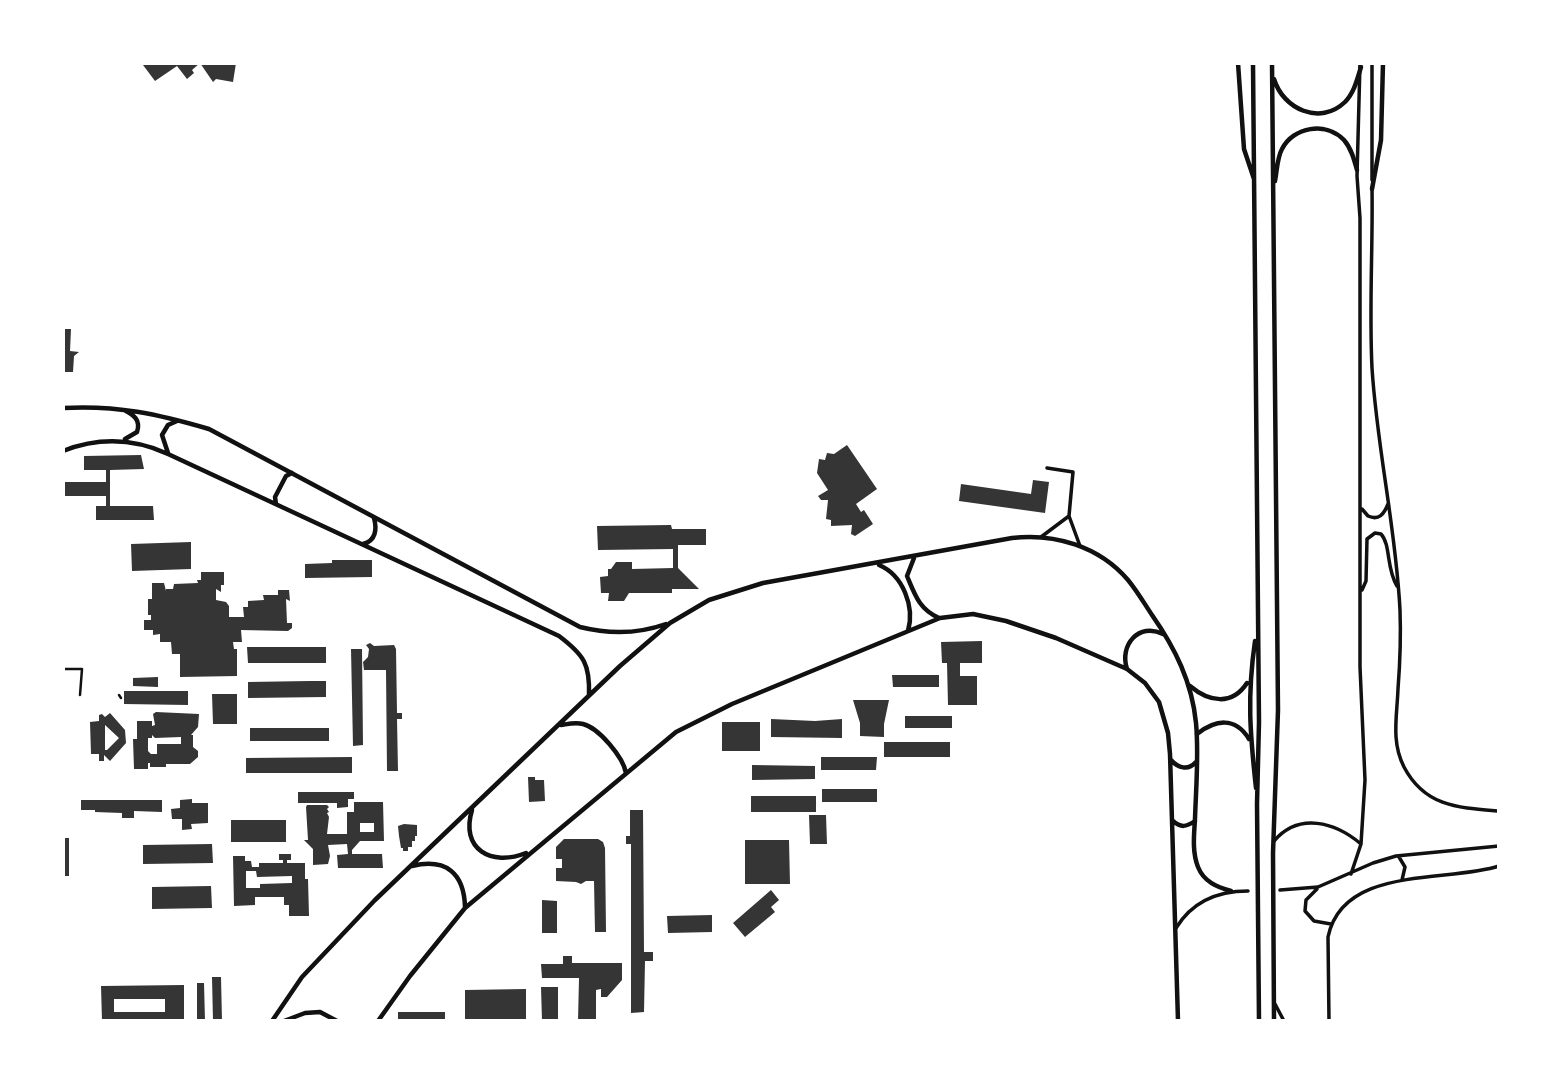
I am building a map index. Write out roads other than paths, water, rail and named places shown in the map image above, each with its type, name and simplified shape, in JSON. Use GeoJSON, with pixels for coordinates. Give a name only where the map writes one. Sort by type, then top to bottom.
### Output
{"type":"FeatureCollection","features":[{"type":"Feature","properties":{"kind":"street"},"geometry":{"type":"LineString","coordinates":[[1238,63],[1244,149],[1255,182]]}},
{"type":"Feature","properties":{"kind":"street"},"geometry":{"type":"LineString","coordinates":[[1254,63],[1259,1021]]}},
{"type":"Feature","properties":{"kind":"street"},"geometry":{"type":"LineString","coordinates":[[1372,63],[1372,368],[1398,588],[1400,645],[1395,731],[1397,750],[1404,767],[1421,789],[1443,803],[1462,808],[1499,811]]}},
{"type":"Feature","properties":{"kind":"street"},"geometry":{"type":"LineString","coordinates":[[1372,189],[1380,153],[1383,63]]}},
{"type":"Feature","properties":{"kind":"street"},"geometry":{"type":"LineString","coordinates":[[1272,66],[1276,85],[1286,102],[1300,110],[1314,113],[1334,109],[1347,100],[1355,88],[1361,65]]}},
{"type":"Feature","properties":{"kind":"street"},"geometry":{"type":"LineString","coordinates":[[1351,874],[1361,844],[1365,780],[1360,667],[1360,218],[1357,170],[1361,65]]}},
{"type":"Feature","properties":{"kind":"street"},"geometry":{"type":"LineString","coordinates":[[1272,66],[1278,710],[1273,881],[1274,1021]]}},
{"type":"Feature","properties":{"kind":"street"},"geometry":{"type":"LineString","coordinates":[[1273,199],[1281,149],[1291,137],[1304,130],[1318,129],[1339,136],[1351,150],[1357,170]]}},
{"type":"Feature","properties":{"kind":"street"},"geometry":{"type":"LineString","coordinates":[[63,408],[120,408],[178,420],[222,435],[580,627],[594,631],[632,632],[670,623]]}},
{"type":"Feature","properties":{"kind":"street"},"geometry":{"type":"LineString","coordinates":[[120,408],[138,421],[137,432],[123,440]]}},
{"type":"Feature","properties":{"kind":"street"},"geometry":{"type":"LineString","coordinates":[[168,454],[162,435],[168,425],[178,420]]}},
{"type":"Feature","properties":{"kind":"street"},"geometry":{"type":"LineString","coordinates":[[63,451],[84,444],[123,440],[146,444],[362,544],[559,636],[583,657],[590,678],[589,696]]}},
{"type":"Feature","properties":{"kind":"street"},"geometry":{"type":"LineString","coordinates":[[1047,468],[1073,472],[1069,516],[1080,546]]}},
{"type":"Feature","properties":{"kind":"street"},"geometry":{"type":"LineString","coordinates":[[276,505],[275,497],[286,476],[292,473]]}},
{"type":"Feature","properties":{"kind":"street"},"geometry":{"type":"LineString","coordinates":[[1361,504],[1365,514],[1375,518],[1384,513],[1389,503]]}},
{"type":"Feature","properties":{"kind":"street"},"geometry":{"type":"LineString","coordinates":[[362,544],[368,542],[375,533],[374,516]]}},
{"type":"Feature","properties":{"kind":"street"},"geometry":{"type":"LineString","coordinates":[[1041,537],[1069,516]]}},
{"type":"Feature","properties":{"kind":"street"},"geometry":{"type":"LineString","coordinates":[[1361,592],[1366,581],[1367,538],[1375,533],[1384,537],[1389,569],[1398,588]]}},
{"type":"Feature","properties":{"kind":"street"},"geometry":{"type":"LineString","coordinates":[[272,1021],[302,977],[375,900],[649,639],[694,607],[725,593],[775,581],[1012,538],[1061,539],[1105,560],[1128,580],[1167,636],[1190,686],[1197,734],[1194,846],[1198,867],[1205,879],[1212,884],[1231,891],[1248,891]]}},
{"type":"Feature","properties":{"kind":"street"},"geometry":{"type":"LineString","coordinates":[[915,557],[907,576],[919,605],[940,618]]}},
{"type":"Feature","properties":{"kind":"street"},"geometry":{"type":"LineString","coordinates":[[878,564],[895,574],[911,607],[912,618],[908,631]]}},
{"type":"Feature","properties":{"kind":"street"},"geometry":{"type":"LineString","coordinates":[[378,1021],[465,908],[626,773],[690,724],[940,618],[973,614],[1006,621],[1056,638],[1127,669],[1145,683],[1159,702],[1168,733],[1171,759],[1178,1021]]}},
{"type":"Feature","properties":{"kind":"street"},"geometry":{"type":"LineString","coordinates":[[1257,804],[1250,741],[1250,679],[1258,626]]}},
{"type":"Feature","properties":{"kind":"street"},"geometry":{"type":"LineString","coordinates":[[1127,669],[1125,652],[1136,635],[1149,630],[1159,631],[1167,636]]}},
{"type":"Feature","properties":{"kind":"street"},"geometry":{"type":"LineString","coordinates":[[63,669],[82,668],[80,695]]}},
{"type":"Feature","properties":{"kind":"street"},"geometry":{"type":"LineString","coordinates":[[1190,686],[1209,699],[1221,700],[1237,695],[1250,679]]}},
{"type":"Feature","properties":{"kind":"street"},"geometry":{"type":"LineString","coordinates":[[1197,734],[1208,725],[1223,722],[1239,728],[1250,741]]}},
{"type":"Feature","properties":{"kind":"street"},"geometry":{"type":"LineString","coordinates":[[558,726],[579,723],[591,728],[617,752],[626,773]]}},
{"type":"Feature","properties":{"kind":"street"},"geometry":{"type":"LineString","coordinates":[[1171,759],[1184,768],[1193,765],[1197,760]]}},
{"type":"Feature","properties":{"kind":"street"},"geometry":{"type":"LineString","coordinates":[[472,809],[470,836],[474,845],[483,853],[499,858],[518,856],[531,851]]}},
{"type":"Feature","properties":{"kind":"street"},"geometry":{"type":"LineString","coordinates":[[1172,821],[1187,827],[1195,821]]}},
{"type":"Feature","properties":{"kind":"street"},"geometry":{"type":"LineString","coordinates":[[1274,841],[1282,831],[1311,822],[1331,825],[1361,844]]}},
{"type":"Feature","properties":{"kind":"street"},"geometry":{"type":"LineString","coordinates":[[1280,890],[1318,887],[1373,863],[1397,856],[1499,846]]}},
{"type":"Feature","properties":{"kind":"street"},"geometry":{"type":"LineString","coordinates":[[1397,856],[1405,867],[1402,880]]}},
{"type":"Feature","properties":{"kind":"street"},"geometry":{"type":"LineString","coordinates":[[411,866],[435,863],[449,869],[462,885],[465,908]]}},
{"type":"Feature","properties":{"kind":"street"},"geometry":{"type":"LineString","coordinates":[[1329,1021],[1328,937],[1331,924],[1340,910],[1357,896],[1402,880],[1480,871],[1499,866]]}},
{"type":"Feature","properties":{"kind":"street"},"geometry":{"type":"LineString","coordinates":[[1318,887],[1306,900],[1305,911],[1314,921],[1331,924]]}},
{"type":"Feature","properties":{"kind":"street"},"geometry":{"type":"LineString","coordinates":[[1176,928],[1193,907],[1231,891]]}},
{"type":"Feature","properties":{"kind":"street"},"geometry":{"type":"LineString","coordinates":[[1274,1003],[1284,1021]]}},
{"type":"Feature","properties":{"kind":"street"},"geometry":{"type":"LineString","coordinates":[[284,1021],[305,1013],[320,1012],[337,1021]]}}]}
